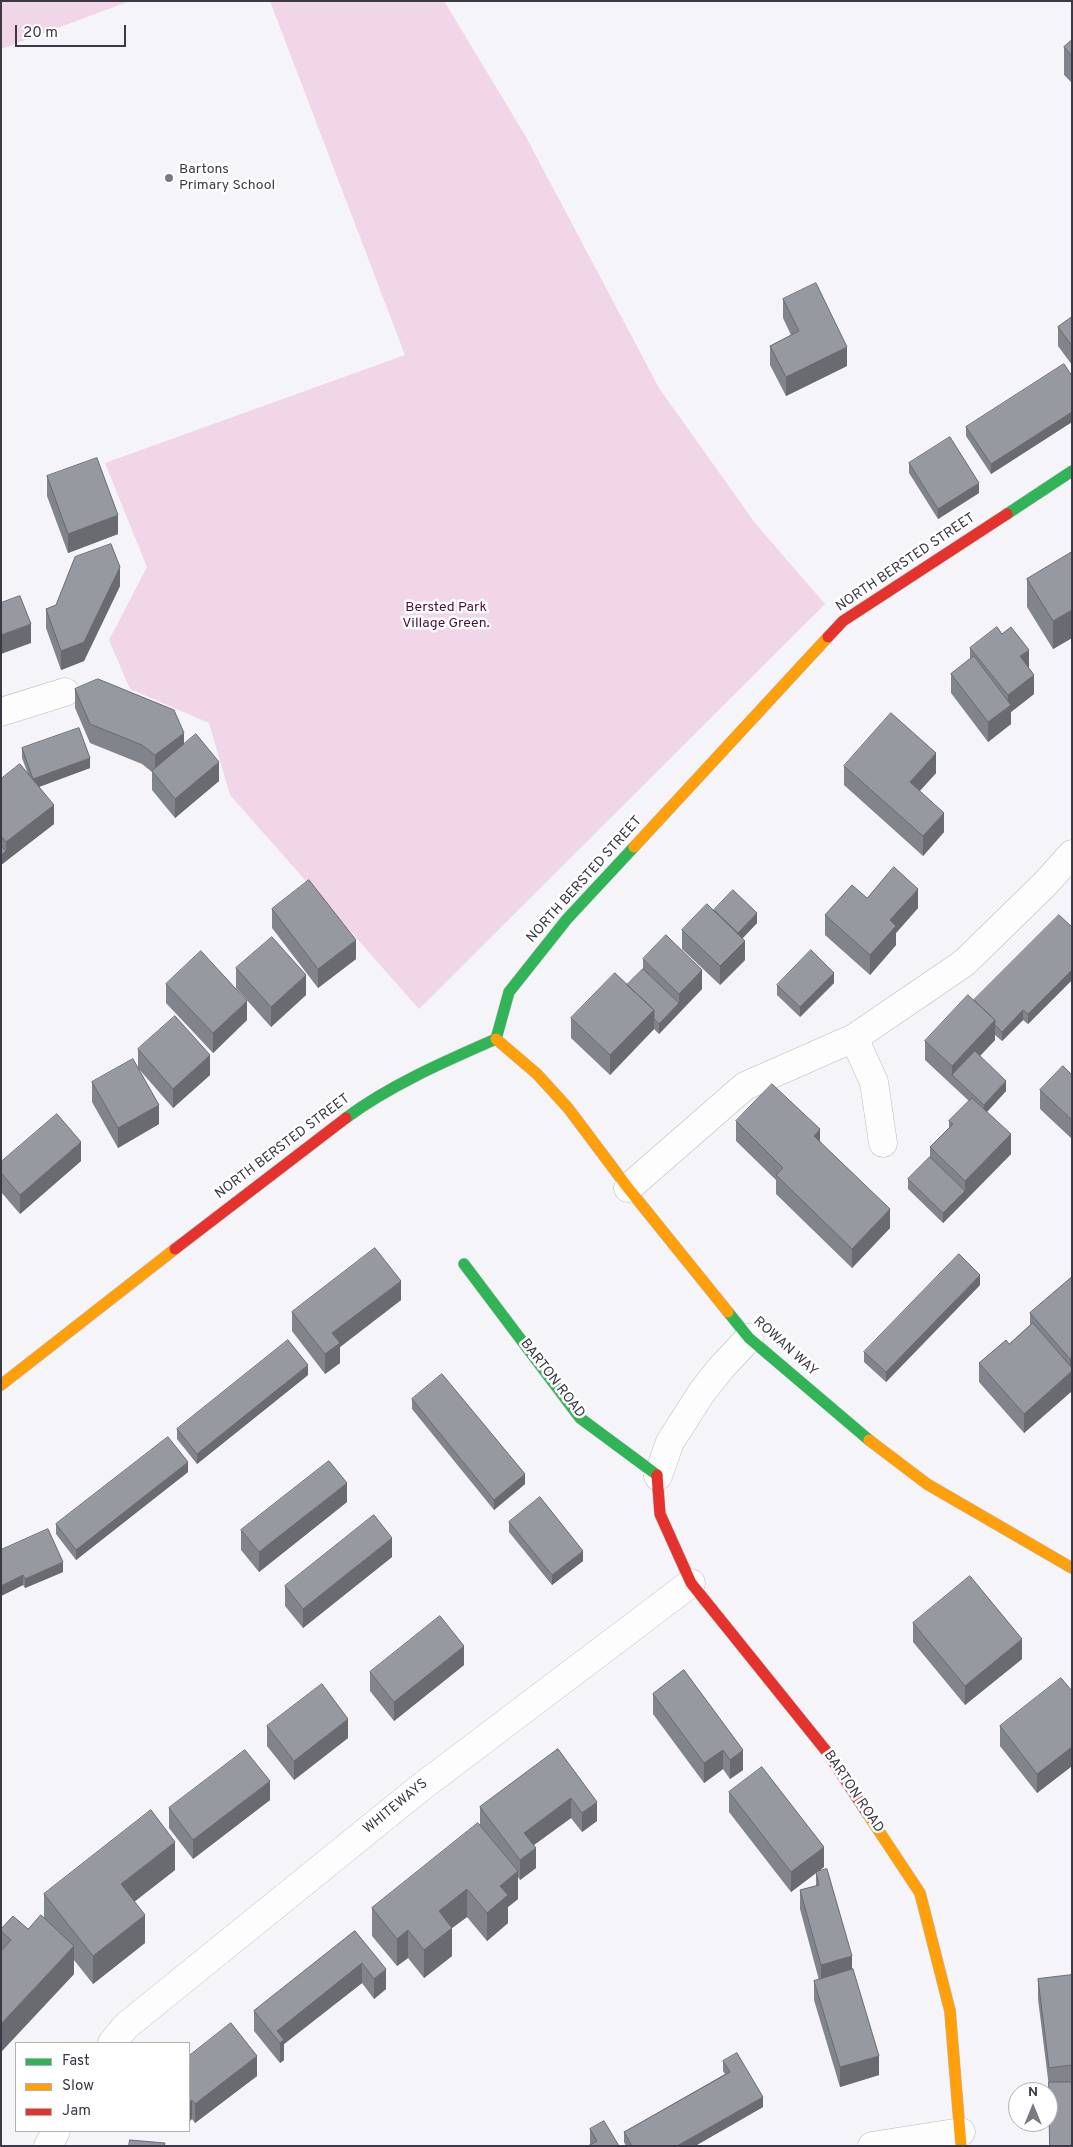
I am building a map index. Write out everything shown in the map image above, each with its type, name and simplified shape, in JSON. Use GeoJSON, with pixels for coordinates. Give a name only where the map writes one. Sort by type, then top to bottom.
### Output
{"type":"FeatureCollection","features":[{"type":"Feature","properties":{"kind":"street","name":"NORTH BERSTED STREET"},"geometry":{"type":"LineString","coordinates":[[1,1385],[226,1209],[365,1104],[458,1056],[496,1039],[509,992],[567,919],[843,622],[1072,471]]}},
{"type":"Feature","properties":{"kind":"street"},"geometry":{"type":"LineString","coordinates":[[1,712],[65,692]]}},
{"type":"Feature","properties":{"kind":"street"},"geometry":{"type":"LineString","coordinates":[[628,1188],[745,1086],[854,1038],[964,963],[1045,884],[1072,854]]}},
{"type":"Feature","properties":{"kind":"street"},"geometry":{"type":"LineString","coordinates":[[854,1038],[874,1082],[883,1143]]}},
{"type":"Feature","properties":{"kind":"street","name":"ROWAN WAY"},"geometry":{"type":"LineString","coordinates":[[496,1039],[537,1074],[568,1108],[628,1188],[749,1338],[851,1426],[927,1484],[1072,1568]]}},
{"type":"Feature","properties":{"kind":"street","name":"BARTON ROAD"},"geometry":{"type":"LineString","coordinates":[[464,1264],[580,1418],[658,1476]]}},
{"type":"Feature","properties":{"kind":"street","name":"BARTON ROAD"},"geometry":{"type":"LineString","coordinates":[[749,1338],[702,1392],[670,1442],[658,1476],[660,1514],[691,1583],[827,1752],[920,1892],[950,2011],[961,2139]]}},
{"type":"Feature","properties":{"kind":"street","name":"WHITEWAYS"},"geometry":{"type":"LineString","coordinates":[[113,2042],[126,2026],[420,1788],[691,1583]]}},
{"type":"Feature","properties":{"kind":"street"},"geometry":{"type":"LineString","coordinates":[[48,2146],[55,2132]]}},
{"type":"Feature","properties":{"kind":"street"},"geometry":{"type":"LineString","coordinates":[[872,2146],[961,2139]]}},
{"type":"Feature","properties":{"kind":"green space"},"geometry":{"type":"Polygon","coordinates":[[[1,1],[130,1],[1,49],[1,1]]]}},
{"type":"Feature","properties":{"kind":"green space","name":"Bersted Park Village Green."},"geometry":{"type":"Polygon","coordinates":[[[270,1],[444,1],[526,137],[659,388],[755,523],[825,604],[419,1009],[230,795],[209,723],[130,689],[109,640],[147,567],[105,463],[405,355],[270,1]]]}},
{"type":"Feature","properties":{"kind":"building"},"geometry":{"type":"Polygon","coordinates":[[[1072,40],[1072,56],[1064,47],[1072,40]]]}},
{"type":"Feature","properties":{"kind":"building"},"geometry":{"type":"Polygon","coordinates":[[[816,283],[847,347],[786,377],[770,346],[799,331],[783,299],[816,283]]]}},
{"type":"Feature","properties":{"kind":"building"},"geometry":{"type":"Polygon","coordinates":[[[1072,317],[1072,346],[1058,327],[1072,317]]]}},
{"type":"Feature","properties":{"kind":"building"},"geometry":{"type":"Polygon","coordinates":[[[1064,364],[1072,376],[1072,412],[991,464],[966,427],[1064,364]]]}},
{"type":"Feature","properties":{"kind":"building"},"geometry":{"type":"Polygon","coordinates":[[[950,437],[979,483],[938,509],[909,463],[950,437]]]}},
{"type":"Feature","properties":{"kind":"building"},"geometry":{"type":"Polygon","coordinates":[[[97,458],[118,515],[68,534],[47,476],[97,458]]]}},
{"type":"Feature","properties":{"kind":"building"},"geometry":{"type":"Polygon","coordinates":[[[111,544],[120,567],[84,642],[61,651],[46,609],[56,605],[75,557],[111,544]]]}},
{"type":"Feature","properties":{"kind":"building"},"geometry":{"type":"Polygon","coordinates":[[[1072,552],[1072,610],[1053,621],[1027,579],[1072,552]]]}},
{"type":"Feature","properties":{"kind":"building"},"geometry":{"type":"Polygon","coordinates":[[[20,596],[31,624],[1,635],[1,603],[20,596]]]}},
{"type":"Feature","properties":{"kind":"building"},"geometry":{"type":"Polygon","coordinates":[[[997,627],[1002,634],[1011,627],[1029,650],[1020,656],[1034,675],[1008,695],[970,648],[997,627]]]}},
{"type":"Feature","properties":{"kind":"building"},"geometry":{"type":"Polygon","coordinates":[[[974,656],[1011,705],[988,722],[951,674],[974,656]]]}},
{"type":"Feature","properties":{"kind":"building"},"geometry":{"type":"Polygon","coordinates":[[[98,679],[174,710],[184,733],[155,755],[142,745],[90,724],[75,689],[98,679]]]}},
{"type":"Feature","properties":{"kind":"building"},"geometry":{"type":"Polygon","coordinates":[[[891,713],[936,753],[910,782],[944,813],[923,836],[844,766],[891,713]]]}},
{"type":"Feature","properties":{"kind":"building"},"geometry":{"type":"Polygon","coordinates":[[[79,728],[90,758],[33,779],[22,748],[79,728]]]}},
{"type":"Feature","properties":{"kind":"building"},"geometry":{"type":"Polygon","coordinates":[[[196,734],[219,762],[175,799],[152,771],[196,734]]]}},
{"type":"Feature","properties":{"kind":"building"},"geometry":{"type":"Polygon","coordinates":[[[20,764],[54,805],[6,842],[1,836],[1,779],[20,764]]]}},
{"type":"Feature","properties":{"kind":"building"},"geometry":{"type":"Polygon","coordinates":[[[1,846],[6,851],[1,855],[1,846]]]}},
{"type":"Feature","properties":{"kind":"building"},"geometry":{"type":"Polygon","coordinates":[[[894,867],[918,889],[890,920],[896,926],[870,955],[825,915],[852,885],[867,898],[894,867]]]}},
{"type":"Feature","properties":{"kind":"building"},"geometry":{"type":"Polygon","coordinates":[[[309,880],[356,940],[318,969],[272,909],[309,880]]]}},
{"type":"Feature","properties":{"kind":"building"},"geometry":{"type":"Polygon","coordinates":[[[733,890],[757,913],[738,933],[714,910],[733,890]]]}},
{"type":"Feature","properties":{"kind":"building"},"geometry":{"type":"Polygon","coordinates":[[[707,904],[745,941],[720,966],[682,930],[707,904]]]}},
{"type":"Feature","properties":{"kind":"building"},"geometry":{"type":"Polygon","coordinates":[[[1059,915],[1072,927],[1072,970],[1028,1014],[1023,1010],[1002,1032],[995,1025],[995,1020],[974,1000],[1059,915]]]}},
{"type":"Feature","properties":{"kind":"building"},"geometry":{"type":"Polygon","coordinates":[[[666,935],[702,970],[679,994],[643,959],[666,935]]]}},
{"type":"Feature","properties":{"kind":"building"},"geometry":{"type":"Polygon","coordinates":[[[272,937],[306,975],[271,1007],[236,968],[272,937]]]}},
{"type":"Feature","properties":{"kind":"building"},"geometry":{"type":"Polygon","coordinates":[[[811,950],[834,973],[800,1007],[777,985],[811,950]]]}},
{"type":"Feature","properties":{"kind":"building"},"geometry":{"type":"Polygon","coordinates":[[[201,951],[247,1001],[213,1033],[166,984],[201,951]]]}},
{"type":"Feature","properties":{"kind":"building"},"geometry":{"type":"Polygon","coordinates":[[[643,969],[679,1003],[659,1024],[654,1019],[654,1010],[627,985],[643,969]]]}},
{"type":"Feature","properties":{"kind":"building"},"geometry":{"type":"Polygon","coordinates":[[[615,973],[654,1010],[610,1055],[571,1018],[615,973]]]}},
{"type":"Feature","properties":{"kind":"building"},"geometry":{"type":"Polygon","coordinates":[[[968,995],[995,1020],[952,1066],[925,1041],[968,995]]]}},
{"type":"Feature","properties":{"kind":"building"},"geometry":{"type":"Polygon","coordinates":[[[175,1016],[210,1055],[173,1089],[138,1049],[175,1016]]]}},
{"type":"Feature","properties":{"kind":"building"},"geometry":{"type":"Polygon","coordinates":[[[975,1051],[1006,1081],[984,1105],[952,1075],[975,1051]]]}},
{"type":"Feature","properties":{"kind":"building"},"geometry":{"type":"Polygon","coordinates":[[[133,1059],[159,1105],[118,1128],[92,1082],[133,1059]]]}},
{"type":"Feature","properties":{"kind":"building"},"geometry":{"type":"Polygon","coordinates":[[[1063,1066],[1072,1075],[1072,1120],[1040,1090],[1063,1066]]]}},
{"type":"Feature","properties":{"kind":"building"},"geometry":{"type":"Polygon","coordinates":[[[772,1084],[820,1129],[814,1136],[890,1209],[852,1249],[776,1175],[783,1168],[736,1121],[772,1084]]]}},
{"type":"Feature","properties":{"kind":"building"},"geometry":{"type":"Polygon","coordinates":[[[972,1098],[1011,1134],[965,1181],[930,1147],[953,1124],[949,1121],[972,1098]]]}},
{"type":"Feature","properties":{"kind":"building"},"geometry":{"type":"Polygon","coordinates":[[[57,1114],[81,1142],[20,1195],[1,1173],[1,1162],[57,1114]]]}},
{"type":"Feature","properties":{"kind":"building"},"geometry":{"type":"Polygon","coordinates":[[[930,1157],[965,1191],[943,1213],[908,1179],[930,1157]]]}},
{"type":"Feature","properties":{"kind":"building"},"geometry":{"type":"Polygon","coordinates":[[[375,1248],[401,1281],[332,1333],[340,1343],[325,1354],[292,1312],[375,1248]]]}},
{"type":"Feature","properties":{"kind":"building"},"geometry":{"type":"Polygon","coordinates":[[[959,1254],[980,1275],[886,1372],[864,1352],[959,1254]]]}},
{"type":"Feature","properties":{"kind":"building"},"geometry":{"type":"Polygon","coordinates":[[[1072,1277],[1072,1358],[1070,1359],[1030,1313],[1072,1277]]]}},
{"type":"Feature","properties":{"kind":"building"},"geometry":{"type":"Polygon","coordinates":[[[1033,1323],[1072,1368],[1072,1371],[1024,1414],[979,1363],[1006,1340],[1009,1344],[1033,1323]]]}},
{"type":"Feature","properties":{"kind":"building"},"geometry":{"type":"Polygon","coordinates":[[[288,1340],[308,1365],[197,1454],[177,1429],[288,1340]]]}},
{"type":"Feature","properties":{"kind":"building"},"geometry":{"type":"Polygon","coordinates":[[[442,1374],[525,1474],[494,1500],[412,1399],[442,1374]]]}},
{"type":"Feature","properties":{"kind":"building"},"geometry":{"type":"Polygon","coordinates":[[[168,1437],[188,1462],[76,1550],[56,1524],[168,1437]]]}},
{"type":"Feature","properties":{"kind":"building"},"geometry":{"type":"Polygon","coordinates":[[[329,1461],[347,1483],[259,1552],[241,1530],[329,1461]]]}},
{"type":"Feature","properties":{"kind":"building"},"geometry":{"type":"Polygon","coordinates":[[[540,1497],[583,1551],[552,1575],[509,1522],[540,1497]]]}},
{"type":"Feature","properties":{"kind":"building"},"geometry":{"type":"Polygon","coordinates":[[[374,1515],[392,1538],[303,1609],[285,1586],[374,1515]]]}},
{"type":"Feature","properties":{"kind":"building"},"geometry":{"type":"Polygon","coordinates":[[[48,1529],[63,1562],[25,1579],[23,1575],[1,1586],[1,1550],[48,1529]]]}},
{"type":"Feature","properties":{"kind":"building"},"geometry":{"type":"Polygon","coordinates":[[[970,1576],[1022,1639],[965,1686],[913,1623],[970,1576]]]}},
{"type":"Feature","properties":{"kind":"building"},"geometry":{"type":"Polygon","coordinates":[[[440,1616],[464,1646],[394,1702],[370,1672],[440,1616]]]}},
{"type":"Feature","properties":{"kind":"building"},"geometry":{"type":"Polygon","coordinates":[[[684,1670],[743,1750],[730,1760],[723,1750],[704,1763],[653,1694],[684,1670]]]}},
{"type":"Feature","properties":{"kind":"building"},"geometry":{"type":"Polygon","coordinates":[[[1061,1678],[1072,1691],[1072,1747],[1037,1774],[1000,1726],[1061,1678]]]}},
{"type":"Feature","properties":{"kind":"building"},"geometry":{"type":"Polygon","coordinates":[[[322,1684],[348,1719],[294,1761],[267,1726],[322,1684]]]}},
{"type":"Feature","properties":{"kind":"building"},"geometry":{"type":"Polygon","coordinates":[[[558,1749],[597,1802],[582,1813],[571,1798],[524,1833],[536,1848],[520,1860],[480,1807],[558,1749]]]}},
{"type":"Feature","properties":{"kind":"building"},"geometry":{"type":"Polygon","coordinates":[[[245,1750],[270,1781],[193,1840],[169,1808],[245,1750]]]}},
{"type":"Feature","properties":{"kind":"building"},"geometry":{"type":"Polygon","coordinates":[[[762,1767],[824,1847],[791,1872],[729,1792],[762,1767]]]}},
{"type":"Feature","properties":{"kind":"building"},"geometry":{"type":"Polygon","coordinates":[[[151,1810],[175,1842],[121,1884],[145,1915],[93,1956],[44,1894],[151,1810]]]}},
{"type":"Feature","properties":{"kind":"building"},"geometry":{"type":"Polygon","coordinates":[[[478,1823],[518,1871],[500,1886],[508,1895],[487,1913],[467,1889],[439,1911],[452,1928],[424,1950],[408,1930],[397,1939],[372,1908],[478,1823]]]}},
{"type":"Feature","properties":{"kind":"building"},"geometry":{"type":"Polygon","coordinates":[[[827,1869],[852,1956],[821,1965],[800,1890],[819,1885],[816,1872],[827,1869]]]}},
{"type":"Feature","properties":{"kind":"building"},"geometry":{"type":"Polygon","coordinates":[[[41,1915],[74,1946],[1,2024],[1,1951],[11,1940],[1,1929],[13,1916],[28,1929],[41,1915]]]}},
{"type":"Feature","properties":{"kind":"building"},"geometry":{"type":"Polygon","coordinates":[[[355,1931],[386,1969],[374,1979],[362,1963],[277,2031],[284,2040],[280,2043],[254,2011],[355,1931]]]}},
{"type":"Feature","properties":{"kind":"building"},"geometry":{"type":"Polygon","coordinates":[[[853,1969],[879,2056],[840,2067],[814,1981],[853,1969]]]}},
{"type":"Feature","properties":{"kind":"building"},"geometry":{"type":"Polygon","coordinates":[[[1072,1975],[1072,2065],[1049,2068],[1038,1979],[1072,1975]]]}},
{"type":"Feature","properties":{"kind":"building"},"geometry":{"type":"Polygon","coordinates":[[[231,2023],[257,2056],[195,2104],[192,2100],[190,2101],[190,2055],[231,2023]]]}},
{"type":"Feature","properties":{"kind":"building"},"geometry":{"type":"Polygon","coordinates":[[[737,2053],[763,2097],[677,2146],[632,2146],[624,2132],[730,2072],[723,2061],[737,2053]]]}},
{"type":"Feature","properties":{"kind":"building"},"geometry":{"type":"Polygon","coordinates":[[[1058,2082],[1072,2082],[1072,2146],[1050,2146],[1050,2132],[1058,2132],[1058,2082]]]}},
{"type":"Feature","properties":{"kind":"building"},"geometry":{"type":"Polygon","coordinates":[[[604,2121],[619,2146],[588,2146],[597,2141],[590,2129],[604,2121]]]}},
{"type":"Feature","properties":{"kind":"building"},"geometry":{"type":"Polygon","coordinates":[[[130,2140],[165,2143],[164,2146],[129,2146],[130,2140]]]}},
{"type":"Feature","properties":{"kind":"traffic: fast"},"geometry":{"type":"LineString","coordinates":[[1007,514],[1072,471]]}},
{"type":"Feature","properties":{"kind":"traffic: fast"},"geometry":{"type":"LineString","coordinates":[[496,1039],[509,992],[567,919],[634,847]]}},
{"type":"Feature","properties":{"kind":"traffic: fast"},"geometry":{"type":"LineString","coordinates":[[346,1118],[400,1084],[496,1039]]}},
{"type":"Feature","properties":{"kind":"traffic: fast"},"geometry":{"type":"LineString","coordinates":[[464,1264],[580,1418],[657,1475]]}},
{"type":"Feature","properties":{"kind":"traffic: fast"},"geometry":{"type":"LineString","coordinates":[[728,1312],[749,1338],[869,1440]]}},
{"type":"Feature","properties":{"kind":"traffic: slow"},"geometry":{"type":"LineString","coordinates":[[634,847],[828,637]]}},
{"type":"Feature","properties":{"kind":"traffic: slow"},"geometry":{"type":"LineString","coordinates":[[496,1039],[537,1074],[568,1108],[628,1188],[728,1312]]}},
{"type":"Feature","properties":{"kind":"traffic: slow"},"geometry":{"type":"LineString","coordinates":[[1,1385],[175,1249]]}},
{"type":"Feature","properties":{"kind":"traffic: slow"},"geometry":{"type":"LineString","coordinates":[[869,1440],[927,1484],[1072,1568]]}},
{"type":"Feature","properties":{"kind":"traffic: slow"},"geometry":{"type":"LineString","coordinates":[[867,1813],[920,1893],[950,2011],[961,2146]]}},
{"type":"Feature","properties":{"kind":"traffic: jam"},"geometry":{"type":"LineString","coordinates":[[828,637],[843,621],[1007,514]]}},
{"type":"Feature","properties":{"kind":"traffic: jam"},"geometry":{"type":"LineString","coordinates":[[175,1249],[346,1118]]}},
{"type":"Feature","properties":{"kind":"traffic: jam"},"geometry":{"type":"LineString","coordinates":[[657,1475],[660,1514],[691,1583],[827,1752],[867,1813]]}},
{"type":"Feature","properties":{"kind":"place","name":"Bartons Primary School"},"geometry":{"type":"Point","coordinates":[169,178]}}]}
